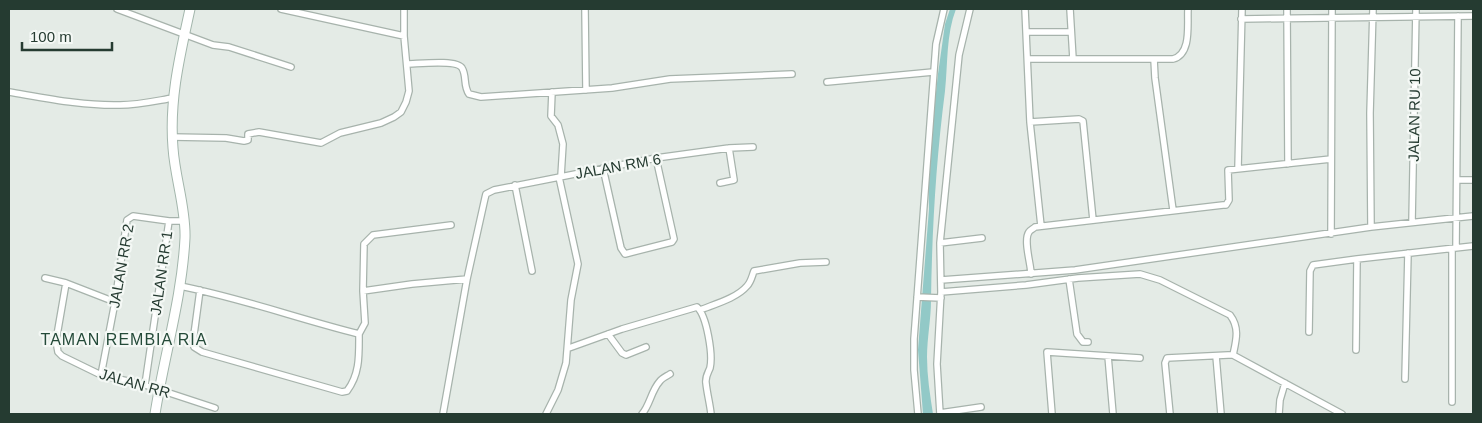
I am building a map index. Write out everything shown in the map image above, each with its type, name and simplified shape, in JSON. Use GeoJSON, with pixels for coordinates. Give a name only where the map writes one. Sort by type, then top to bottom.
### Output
{"type":"FeatureCollection","features":[{"type":"Feature","properties":{"kind":"main road"},"geometry":{"type":"LineString","coordinates":[[155,414],[180,286],[184,254],[184,220],[172,137],[176,71],[190,9]]}},
{"type":"Feature","properties":{"kind":"street"},"geometry":{"type":"LineString","coordinates":[[117,9],[213,45],[229,47],[291,67]]}},
{"type":"Feature","properties":{"kind":"street"},"geometry":{"type":"LineString","coordinates":[[281,9],[404,36]]}},
{"type":"Feature","properties":{"kind":"street"},"geometry":{"type":"LineString","coordinates":[[172,137],[226,138],[244,141],[248,140],[248,134],[259,132],[321,143],[340,134],[382,123],[394,117],[401,112],[409,91],[404,36],[404,9]]}},
{"type":"Feature","properties":{"kind":"street"},"geometry":{"type":"LineString","coordinates":[[585,9],[586,90]]}},
{"type":"Feature","properties":{"kind":"street"},"geometry":{"type":"LineString","coordinates":[[918,414],[914,370],[933,72],[936,44],[944,9]]}},
{"type":"Feature","properties":{"kind":"street"},"geometry":{"type":"LineString","coordinates":[[970,9],[959,55],[940,244],[941,280],[937,364],[940,413],[982,407]]}},
{"type":"Feature","properties":{"kind":"street"},"geometry":{"type":"LineString","coordinates":[[1025,9],[1030,122],[1041,226]]}},
{"type":"Feature","properties":{"kind":"street"},"geometry":{"type":"LineString","coordinates":[[1070,9],[1073,59]]}},
{"type":"Feature","properties":{"kind":"street"},"geometry":{"type":"LineString","coordinates":[[1028,59],[1173,59],[1182,55],[1186,45],[1188,9]]}},
{"type":"Feature","properties":{"kind":"street"},"geometry":{"type":"LineString","coordinates":[[1238,168],[1242,9]]}},
{"type":"Feature","properties":{"kind":"street"},"geometry":{"type":"LineString","coordinates":[[1287,9],[1288,164]]}},
{"type":"Feature","properties":{"kind":"street"},"geometry":{"type":"LineString","coordinates":[[1331,234],[1332,9]]}},
{"type":"Feature","properties":{"kind":"street"},"geometry":{"type":"LineString","coordinates":[[1371,227],[1370,113],[1373,9]]}},
{"type":"Feature","properties":{"kind":"street","name":"JALAN RU 10"},"geometry":{"type":"LineString","coordinates":[[1412,222],[1416,9]]}},
{"type":"Feature","properties":{"kind":"street"},"geometry":{"type":"LineString","coordinates":[[1452,402],[1457,180],[1458,16]]}},
{"type":"Feature","properties":{"kind":"street"},"geometry":{"type":"LineString","coordinates":[[1241,18],[1473,16]]}},
{"type":"Feature","properties":{"kind":"street"},"geometry":{"type":"LineString","coordinates":[[1026,32],[1072,32]]}},
{"type":"Feature","properties":{"kind":"street"},"geometry":{"type":"LineString","coordinates":[[1154,59],[1173,210]]}},
{"type":"Feature","properties":{"kind":"street"},"geometry":{"type":"LineString","coordinates":[[407,64],[449,63],[460,65],[463,68],[465,89],[469,94],[481,97],[612,88],[670,79],[792,74]]}},
{"type":"Feature","properties":{"kind":"street"},"geometry":{"type":"LineString","coordinates":[[828,82],[933,72]]}},
{"type":"Feature","properties":{"kind":"street"},"geometry":{"type":"LineString","coordinates":[[9,92],[86,104],[142,104],[173,98]]}},
{"type":"Feature","properties":{"kind":"street"},"geometry":{"type":"LineString","coordinates":[[546,414],[558,390],[566,363],[569,348],[571,300],[578,264],[560,177],[564,144],[558,125],[551,116],[552,92]]}},
{"type":"Feature","properties":{"kind":"street"},"geometry":{"type":"LineString","coordinates":[[1030,122],[1078,119],[1083,121],[1093,220]]}},
{"type":"Feature","properties":{"kind":"street","name":"JALAN RM 6"},"geometry":{"type":"LineString","coordinates":[[468,279],[486,194],[494,190],[656,158],[729,148],[752,147]]}},
{"type":"Feature","properties":{"kind":"street"},"geometry":{"type":"LineString","coordinates":[[720,183],[734,180],[729,148]]}},
{"type":"Feature","properties":{"kind":"street"},"geometry":{"type":"LineString","coordinates":[[603,168],[621,248],[625,254],[672,242],[674,237],[656,158]]}},
{"type":"Feature","properties":{"kind":"street"},"geometry":{"type":"LineString","coordinates":[[1031,274],[1026,241],[1028,233],[1035,227],[1226,204],[1229,200],[1228,170],[1331,159]]}},
{"type":"Feature","properties":{"kind":"street"},"geometry":{"type":"LineString","coordinates":[[1457,180],[1473,180]]}},
{"type":"Feature","properties":{"kind":"street"},"geometry":{"type":"LineString","coordinates":[[515,185],[532,271]]}},
{"type":"Feature","properties":{"kind":"street","name":"JALAN RR 2"},"geometry":{"type":"LineString","coordinates":[[101,375],[128,220],[133,216],[169,222]]}},
{"type":"Feature","properties":{"kind":"street"},"geometry":{"type":"LineString","coordinates":[[941,280],[1031,274],[1094,267],[1371,227],[1473,216]]}},
{"type":"Feature","properties":{"kind":"street"},"geometry":{"type":"LineString","coordinates":[[169,222],[184,220]]}},
{"type":"Feature","properties":{"kind":"street","name":"JALAN RR 1"},"geometry":{"type":"LineString","coordinates":[[145,385],[169,222]]}},
{"type":"Feature","properties":{"kind":"street"},"geometry":{"type":"LineString","coordinates":[[200,290],[193,342],[194,346],[202,352],[342,392],[347,391],[351,386],[359,365],[359,334],[365,323],[362,249],[364,244],[373,235],[451,225]]}},
{"type":"Feature","properties":{"kind":"street"},"geometry":{"type":"LineString","coordinates":[[940,244],[982,238]]}},
{"type":"Feature","properties":{"kind":"street"},"geometry":{"type":"LineString","coordinates":[[1309,332],[1310,271],[1316,264],[1473,246]]}},
{"type":"Feature","properties":{"kind":"street"},"geometry":{"type":"LineString","coordinates":[[1405,379],[1408,253]]}},
{"type":"Feature","properties":{"kind":"street"},"geometry":{"type":"LineString","coordinates":[[1356,350],[1357,258]]}},
{"type":"Feature","properties":{"kind":"street"},"geometry":{"type":"LineString","coordinates":[[700,310],[744,289],[749,284],[754,271],[800,263],[826,262]]}},
{"type":"Feature","properties":{"kind":"street"},"geometry":{"type":"LineString","coordinates":[[1094,267],[1095,276]]}},
{"type":"Feature","properties":{"kind":"street"},"geometry":{"type":"LineString","coordinates":[[919,298],[1095,276],[1147,275],[1217,307],[1230,315],[1238,329],[1233,355]]}},
{"type":"Feature","properties":{"kind":"street"},"geometry":{"type":"LineString","coordinates":[[45,278],[66,283],[115,302]]}},
{"type":"Feature","properties":{"kind":"street"},"geometry":{"type":"LineString","coordinates":[[363,291],[468,279],[443,414]]}},
{"type":"Feature","properties":{"kind":"street"},"geometry":{"type":"LineString","coordinates":[[1069,279],[1077,334],[1083,342],[1088,342]]}},
{"type":"Feature","properties":{"kind":"street","name":"JALAN RR"},"geometry":{"type":"LineString","coordinates":[[66,283],[56,341],[58,352],[74,363],[101,375],[159,389],[215,408]]}},
{"type":"Feature","properties":{"kind":"street"},"geometry":{"type":"LineString","coordinates":[[180,286],[262,306],[359,334]]}},
{"type":"Feature","properties":{"kind":"street"},"geometry":{"type":"LineString","coordinates":[[569,348],[697,307],[700,310],[708,336],[710,368],[706,376],[706,382],[712,414]]}},
{"type":"Feature","properties":{"kind":"street"},"geometry":{"type":"LineString","coordinates":[[608,334],[622,353],[626,355],[646,347]]}},
{"type":"Feature","properties":{"kind":"street"},"geometry":{"type":"LineString","coordinates":[[1052,414],[1048,352],[1140,358]]}},
{"type":"Feature","properties":{"kind":"street"},"geometry":{"type":"LineString","coordinates":[[1170,414],[1165,363],[1167,358],[1233,355],[1285,383],[1332,412],[1342,414]]}},
{"type":"Feature","properties":{"kind":"street"},"geometry":{"type":"LineString","coordinates":[[1108,356],[1113,414]]}},
{"type":"Feature","properties":{"kind":"street"},"geometry":{"type":"LineString","coordinates":[[1216,356],[1221,414]]}},
{"type":"Feature","properties":{"kind":"street"},"geometry":{"type":"LineString","coordinates":[[642,414],[647,409],[660,381],[670,374]]}},
{"type":"Feature","properties":{"kind":"street"},"geometry":{"type":"LineString","coordinates":[[1279,414],[1280,400],[1285,383]]}},
{"type":"Feature","properties":{"kind":"water"},"geometry":{"type":"Polygon","coordinates":[[[950,9],[956,9],[949,39],[937,169],[932,248],[931,307],[927,350],[928,378],[933,414],[923,414],[918,350],[929,209],[928,164],[945,24],[950,9]]]}},
{"type":"Feature","properties":{"kind":"district","name":"TAMAN REMBIA RIA"},"geometry":{"type":"Point","coordinates":[124,339]}}]}
